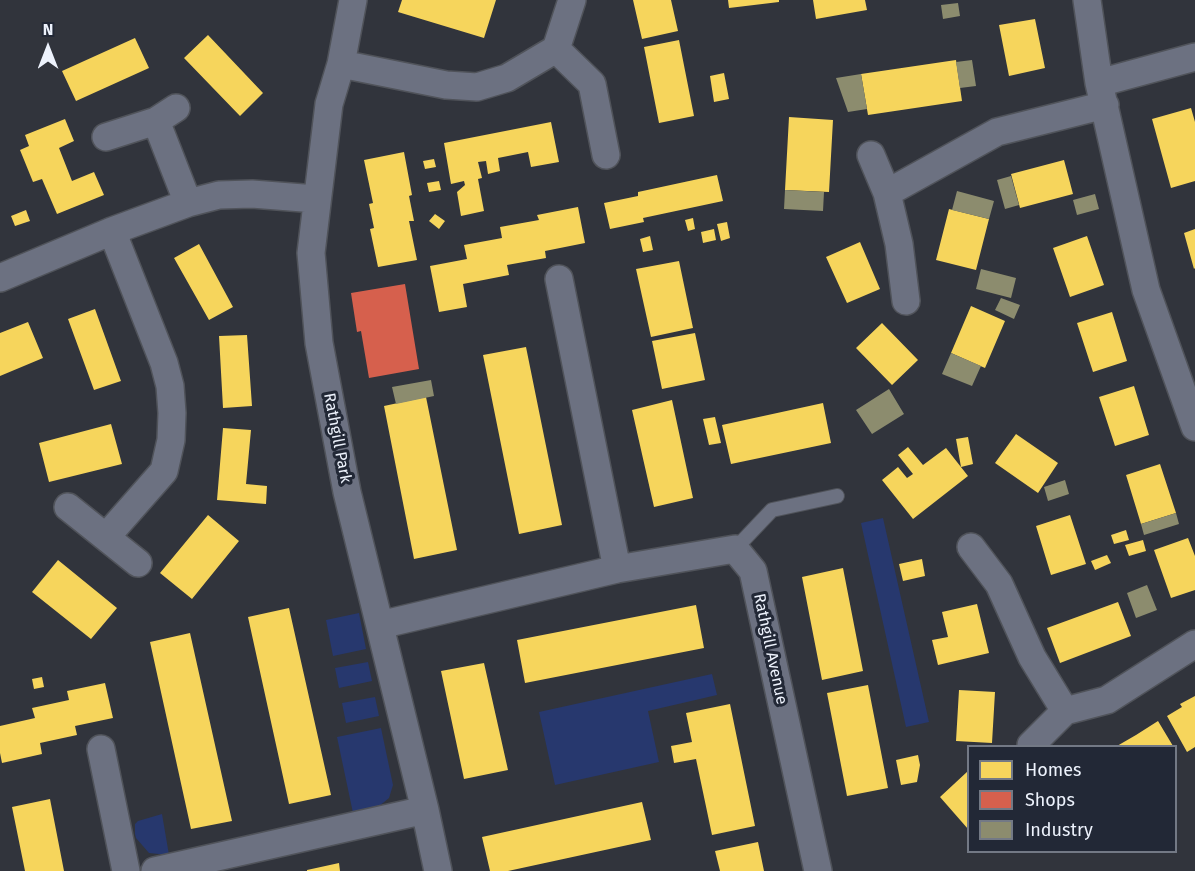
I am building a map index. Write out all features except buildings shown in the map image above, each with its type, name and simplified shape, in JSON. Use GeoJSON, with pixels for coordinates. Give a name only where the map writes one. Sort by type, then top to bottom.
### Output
{"type":"FeatureCollection","features":[{"type":"Feature","properties":{"kind":"street","name":"Rathgill Park"},"geometry":{"type":"LineString","coordinates":[[353,0],[341,64],[329,104],[310,253],[319,343],[347,492],[438,871]]}},
{"type":"Feature","properties":{"kind":"street"},"geometry":{"type":"LineString","coordinates":[[341,64],[446,85],[477,87],[507,78],[556,49],[572,0]]}},
{"type":"Feature","properties":{"kind":"street"},"geometry":{"type":"LineString","coordinates":[[1087,0],[1102,94],[1146,290],[1195,427]]}},
{"type":"Feature","properties":{"kind":"street"},"geometry":{"type":"LineString","coordinates":[[556,49],[592,84],[606,155]]}},
{"type":"Feature","properties":{"kind":"street"},"geometry":{"type":"LineString","coordinates":[[886,193],[997,132],[1076,111],[1102,94],[1195,57]]}},
{"type":"Feature","properties":{"kind":"street"},"geometry":{"type":"LineString","coordinates":[[106,137],[166,115],[188,203]]}},
{"type":"Feature","properties":{"kind":"street"},"geometry":{"type":"LineString","coordinates":[[871,155],[886,193],[899,244],[906,302]]}},
{"type":"Feature","properties":{"kind":"street"},"geometry":{"type":"LineString","coordinates":[[0,278],[112,231],[188,203],[219,195],[252,194],[316,199]]}},
{"type":"Feature","properties":{"kind":"street"},"geometry":{"type":"LineString","coordinates":[[106,537],[164,471],[171,440],[172,413],[170,386],[164,363],[112,231]]}},
{"type":"Feature","properties":{"kind":"street"},"geometry":{"type":"LineString","coordinates":[[560,279],[617,569]]}},
{"type":"Feature","properties":{"kind":"street"},"geometry":{"type":"LineString","coordinates":[[68,507],[138,563]]}},
{"type":"Feature","properties":{"kind":"street"},"geometry":{"type":"LineString","coordinates":[[971,548],[999,584],[1032,657],[1065,711]]}},
{"type":"Feature","properties":{"kind":"street"},"geometry":{"type":"LineString","coordinates":[[380,625],[617,569],[735,549]]}},
{"type":"Feature","properties":{"kind":"street","name":"Rathgill Avenue"},"geometry":{"type":"LineString","coordinates":[[735,549],[753,571],[818,871]]}},
{"type":"Feature","properties":{"kind":"street"},"geometry":{"type":"LineString","coordinates":[[1032,745],[1065,711],[1107,700],[1195,644]]}},
{"type":"Feature","properties":{"kind":"street"},"geometry":{"type":"LineString","coordinates":[[100,749],[126,871]]}},
{"type":"Feature","properties":{"kind":"street"},"geometry":{"type":"LineString","coordinates":[[155,871],[425,810]]}},
{"type":"Feature","properties":{"kind":"lane"},"geometry":{"type":"LineString","coordinates":[[735,549],[772,510],[837,496]]}},
{"type":"Feature","properties":{"kind":"shaded area"},"geometry":{"type":"Polygon","coordinates":[[[883,518],[929,722],[906,727],[861,523],[883,518]]]}},
{"type":"Feature","properties":{"kind":"shaded area"},"geometry":{"type":"Polygon","coordinates":[[[359,613],[366,649],[333,656],[326,620],[359,613]]]}},
{"type":"Feature","properties":{"kind":"shaded area"},"geometry":{"type":"Polygon","coordinates":[[[368,662],[372,681],[339,688],[335,668],[368,662]]]}},
{"type":"Feature","properties":{"kind":"shaded area"},"geometry":{"type":"Polygon","coordinates":[[[712,674],[717,695],[648,711],[659,762],[555,785],[539,712],[712,674]]]}},
{"type":"Feature","properties":{"kind":"shaded area"},"geometry":{"type":"Polygon","coordinates":[[[375,697],[379,716],[346,723],[342,703],[375,697]]]}},
{"type":"Feature","properties":{"kind":"shaded area"},"geometry":{"type":"Polygon","coordinates":[[[381,728],[393,785],[389,798],[378,807],[353,813],[337,737],[381,728]]]}},
{"type":"Feature","properties":{"kind":"shaded area"},"geometry":{"type":"Polygon","coordinates":[[[162,814],[169,855],[149,853],[135,834],[135,824],[138,821],[162,814]]]}}]}
